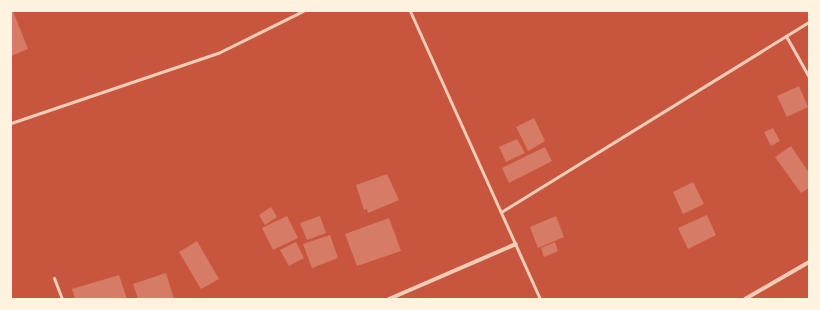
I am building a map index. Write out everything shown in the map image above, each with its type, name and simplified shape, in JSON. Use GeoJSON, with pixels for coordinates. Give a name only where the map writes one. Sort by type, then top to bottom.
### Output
{"type":"FeatureCollection","features":[{"type":"Feature","properties":{"kind":"street"},"geometry":{"type":"LineString","coordinates":[[388,299],[516,244]]}},
{"type":"Feature","properties":{"kind":"street"},"geometry":{"type":"LineString","coordinates":[[745,299],[809,262]]}},
{"type":"Feature","properties":{"kind":"lane"},"geometry":{"type":"LineString","coordinates":[[11,123],[218,53],[303,11]]}},
{"type":"Feature","properties":{"kind":"lane"},"geometry":{"type":"LineString","coordinates":[[410,11],[540,299]]}},
{"type":"Feature","properties":{"kind":"lane"},"geometry":{"type":"LineString","coordinates":[[501,212],[809,22]]}},
{"type":"Feature","properties":{"kind":"lane"},"geometry":{"type":"LineString","coordinates":[[786,36],[809,77]]}},
{"type":"Feature","properties":{"kind":"lane"},"geometry":{"type":"LineString","coordinates":[[54,278],[62,299]]}},
{"type":"Feature","properties":{"kind":"building"},"geometry":{"type":"Polygon","coordinates":[[[11,11],[13,11],[28,49],[11,56],[11,11]]]}},
{"type":"Feature","properties":{"kind":"building"},"geometry":{"type":"Polygon","coordinates":[[[799,86],[808,107],[787,117],[777,96],[799,86]]]}},
{"type":"Feature","properties":{"kind":"building"},"geometry":{"type":"Polygon","coordinates":[[[534,118],[545,141],[528,151],[516,127],[534,118]]]}},
{"type":"Feature","properties":{"kind":"building"},"geometry":{"type":"Polygon","coordinates":[[[773,128],[780,141],[771,146],[764,132],[773,128]]]}},
{"type":"Feature","properties":{"kind":"building"},"geometry":{"type":"Polygon","coordinates":[[[517,139],[525,153],[506,162],[499,147],[517,139]]]}},
{"type":"Feature","properties":{"kind":"building"},"geometry":{"type":"Polygon","coordinates":[[[791,146],[809,173],[809,188],[801,193],[775,157],[791,146]]]}},
{"type":"Feature","properties":{"kind":"building"},"geometry":{"type":"Polygon","coordinates":[[[545,147],[552,161],[509,183],[502,168],[545,147]]]}},
{"type":"Feature","properties":{"kind":"building"},"geometry":{"type":"Polygon","coordinates":[[[387,174],[399,200],[368,213],[367,209],[364,210],[356,185],[387,174]]]}},
{"type":"Feature","properties":{"kind":"building"},"geometry":{"type":"Polygon","coordinates":[[[693,182],[704,204],[683,214],[673,192],[693,182]]]}},
{"type":"Feature","properties":{"kind":"building"},"geometry":{"type":"Polygon","coordinates":[[[271,207],[277,217],[265,225],[259,215],[271,207]]]}},
{"type":"Feature","properties":{"kind":"building"},"geometry":{"type":"Polygon","coordinates":[[[707,215],[716,235],[688,249],[678,228],[707,215]]]}},
{"type":"Feature","properties":{"kind":"building"},"geometry":{"type":"Polygon","coordinates":[[[287,216],[298,238],[273,250],[262,228],[287,216]]]}},
{"type":"Feature","properties":{"kind":"building"},"geometry":{"type":"Polygon","coordinates":[[[320,216],[326,233],[307,240],[300,223],[320,216]]]}},
{"type":"Feature","properties":{"kind":"building"},"geometry":{"type":"Polygon","coordinates":[[[556,216],[564,237],[538,248],[530,227],[556,216]]]}},
{"type":"Feature","properties":{"kind":"building"},"geometry":{"type":"Polygon","coordinates":[[[389,218],[401,251],[357,266],[345,234],[389,218]]]}},
{"type":"Feature","properties":{"kind":"building"},"geometry":{"type":"Polygon","coordinates":[[[330,235],[338,258],[312,268],[303,244],[330,235]]]}},
{"type":"Feature","properties":{"kind":"building"},"geometry":{"type":"Polygon","coordinates":[[[197,241],[219,279],[201,289],[179,252],[197,241]]]}},
{"type":"Feature","properties":{"kind":"building"},"geometry":{"type":"Polygon","coordinates":[[[296,242],[304,258],[289,266],[280,250],[296,242]]]}},
{"type":"Feature","properties":{"kind":"building"},"geometry":{"type":"Polygon","coordinates":[[[555,242],[558,251],[544,257],[541,248],[555,242]]]}},
{"type":"Feature","properties":{"kind":"building"},"geometry":{"type":"Polygon","coordinates":[[[166,273],[174,299],[138,299],[133,284],[166,273]]]}},
{"type":"Feature","properties":{"kind":"building"},"geometry":{"type":"Polygon","coordinates":[[[119,275],[127,299],[75,299],[72,289],[119,275]]]}}]}
